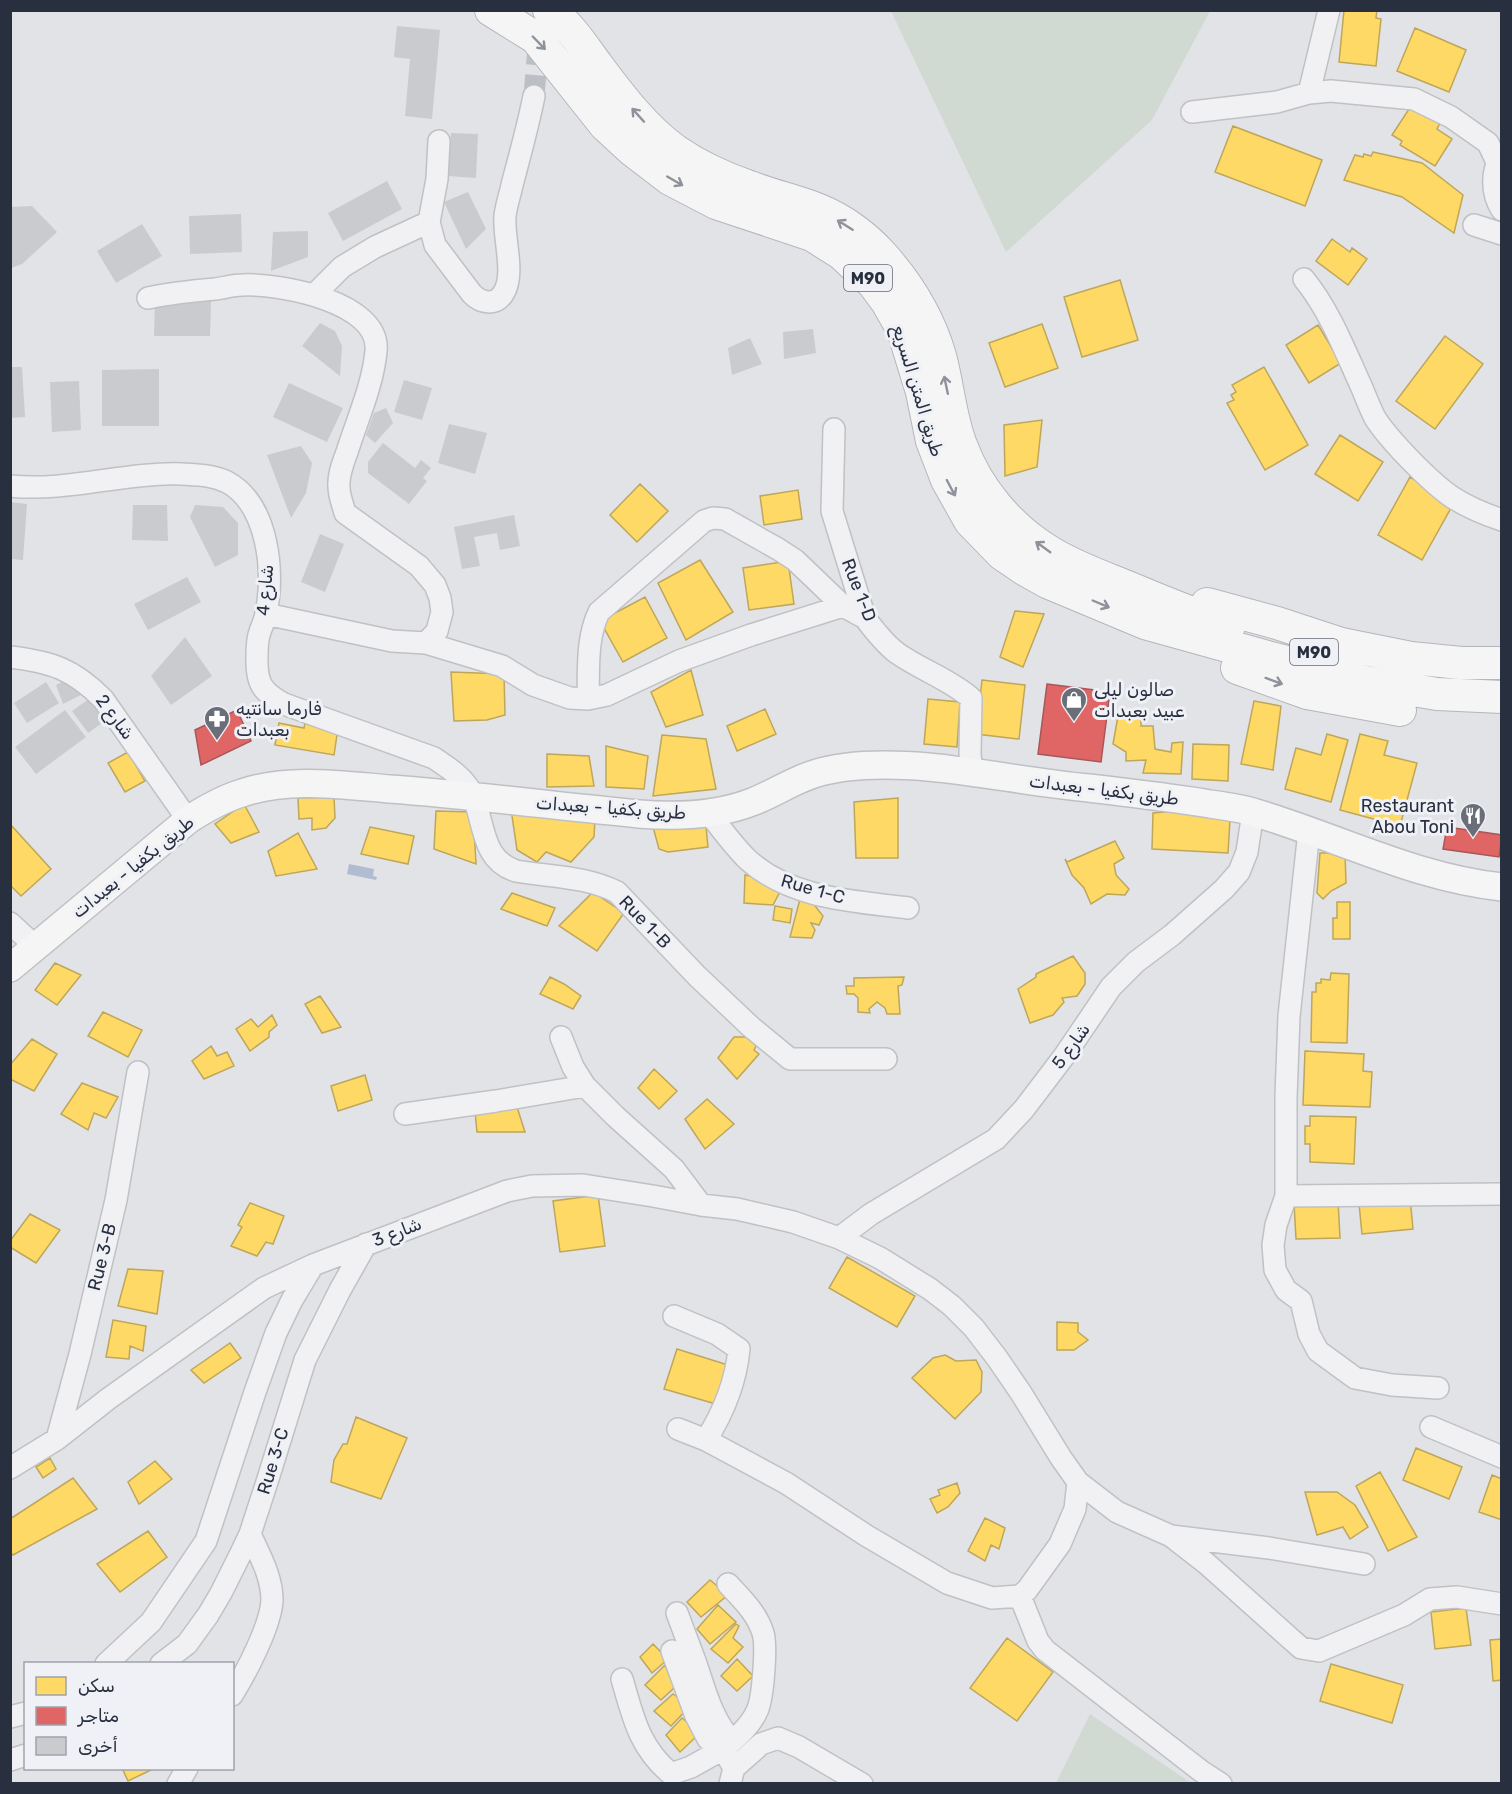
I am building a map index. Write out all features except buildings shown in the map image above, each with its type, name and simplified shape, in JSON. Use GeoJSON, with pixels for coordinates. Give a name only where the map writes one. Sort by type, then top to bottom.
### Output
{"type":"FeatureCollection","features":[{"type":"Feature","properties":{"kind":"highway","name":"طريق المتن السريع"},"geometry":{"type":"LineString","coordinates":[[491,10],[536,38],[605,125],[670,179],[716,202],[812,235],[842,254],[873,283],[903,330],[922,392],[932,441],[947,480],[970,521],[1002,554],[1024,569],[1047,582],[1145,623]]}},
{"type":"Feature","properties":{"kind":"highway","name":"طريق المتن السريع"},"geometry":{"type":"LineString","coordinates":[[549,10],[569,29],[617,92],[661,139],[678,152],[723,177],[821,211],[852,229],[881,254],[925,314],[940,355],[961,445],[975,475],[993,501],[1019,529],[1050,552],[1134,590]]}},
{"type":"Feature","properties":{"kind":"highway","name":"M90"},"geometry":{"type":"LineString","coordinates":[[1134,590],[1199,616],[1341,660],[1433,678],[1502,681]]}},
{"type":"Feature","properties":{"kind":"highway"},"geometry":{"type":"LineString","coordinates":[[1134,590],[1165,594],[1206,604],[1277,623],[1341,644],[1401,656],[1461,663],[1502,663]]}},
{"type":"Feature","properties":{"kind":"highway","name":"M90"},"geometry":{"type":"LineString","coordinates":[[1145,623],[1366,682],[1437,694],[1502,697]]}},
{"type":"Feature","properties":{"kind":"highway"},"geometry":{"type":"LineString","coordinates":[[1145,623],[1191,651],[1307,693],[1449,716],[1502,717]]}},
{"type":"Feature","properties":{"kind":"main road","name":"طريق بكفيا - بعبدات"},"geometry":{"type":"LineString","coordinates":[[10,968],[188,820],[213,804],[243,792],[297,784],[473,795],[641,814],[687,815],[709,813],[751,802],[797,780],[838,768],[897,765],[929,767],[1157,795],[1253,812],[1435,874],[1502,888]]}},
{"type":"Feature","properties":{"kind":"street"},"geometry":{"type":"LineString","coordinates":[[1309,93],[1329,10]]}},
{"type":"Feature","properties":{"kind":"street"},"geometry":{"type":"LineString","coordinates":[[1192,111],[1277,102],[1309,93],[1332,91],[1414,99],[1451,117],[1488,143],[1499,158],[1493,187],[1495,199],[1502,210]]}},
{"type":"Feature","properties":{"kind":"street"},"geometry":{"type":"LineString","coordinates":[[439,141],[437,179],[429,222],[435,245],[478,301],[489,302],[502,295],[507,285],[505,216],[534,96]]}},
{"type":"Feature","properties":{"kind":"street"},"geometry":{"type":"LineString","coordinates":[[314,295],[342,267],[375,247],[429,222]]}},
{"type":"Feature","properties":{"kind":"street"},"geometry":{"type":"LineString","coordinates":[[1474,225],[1502,234]]}},
{"type":"Feature","properties":{"kind":"street"},"geometry":{"type":"LineString","coordinates":[[1304,279],[1327,312],[1376,418],[1388,435],[1450,496],[1480,513],[1502,520]]}},
{"type":"Feature","properties":{"kind":"street"},"geometry":{"type":"LineString","coordinates":[[148,298],[175,292],[243,285],[281,287],[314,295],[342,306],[359,316],[370,327],[376,339],[376,351],[366,399],[340,474],[339,488],[345,513],[419,566],[435,585],[441,598],[442,612],[437,632],[426,643]]}},
{"type":"Feature","properties":{"kind":"street","name":"Rue 1-D"},"geometry":{"type":"LineString","coordinates":[[834,429],[832,512],[865,618],[896,652],[960,688],[971,698],[972,774]]}},
{"type":"Feature","properties":{"kind":"street","name":"شارع 4"},"geometry":{"type":"LineString","coordinates":[[10,486],[30,488],[169,474],[203,475],[228,482],[249,501],[266,538],[268,558],[266,614],[258,637],[257,665],[263,690],[284,704],[434,758],[453,771],[473,795]]}},
{"type":"Feature","properties":{"kind":"street"},"geometry":{"type":"LineString","coordinates":[[588,699],[589,643],[593,624],[599,612],[704,520],[725,519],[778,549],[795,560],[843,606],[865,618]]}},
{"type":"Feature","properties":{"kind":"street"},"geometry":{"type":"LineString","coordinates":[[266,614],[392,641],[426,643],[502,666],[532,685],[570,698],[588,699],[607,695],[679,661],[843,606]]}},
{"type":"Feature","properties":{"kind":"street","name":"شارع 2"},"geometry":{"type":"LineString","coordinates":[[10,657],[53,664],[72,673],[88,685],[103,699],[188,820]]}},
{"type":"Feature","properties":{"kind":"street","name":"Rue 1-B"},"geometry":{"type":"LineString","coordinates":[[473,795],[488,845],[499,863],[516,871],[589,881],[616,892],[751,1028],[790,1059],[885,1059]]}},
{"type":"Feature","properties":{"kind":"street","name":"شارع 5"},"geometry":{"type":"LineString","coordinates":[[839,1238],[871,1214],[996,1139],[1024,1109],[1065,1055],[1111,987],[1136,962],[1172,935],[1224,889],[1239,872],[1247,852],[1253,812]]}},
{"type":"Feature","properties":{"kind":"street","name":"Rue 1-C"},"geometry":{"type":"LineString","coordinates":[[709,813],[749,861],[795,888],[837,899],[908,908]]}},
{"type":"Feature","properties":{"kind":"street"},"geometry":{"type":"LineString","coordinates":[[1309,831],[1289,1016],[1286,1196],[1276,1225],[1273,1245],[1275,1270],[1286,1290],[1301,1301],[1310,1334],[1318,1351],[1355,1378],[1392,1385],[1438,1388]]}},
{"type":"Feature","properties":{"kind":"street"},"geometry":{"type":"LineString","coordinates":[[10,923],[36,947]]}},
{"type":"Feature","properties":{"kind":"street"},"geometry":{"type":"LineString","coordinates":[[561,1037],[573,1067],[585,1086],[674,1169],[701,1205]]}},
{"type":"Feature","properties":{"kind":"street","name":"Rue 3-B"},"geometry":{"type":"LineString","coordinates":[[57,1439],[80,1354],[116,1200],[138,1072]]}},
{"type":"Feature","properties":{"kind":"street"},"geometry":{"type":"LineString","coordinates":[[405,1114],[585,1086]]}},
{"type":"Feature","properties":{"kind":"street","name":"شارع 3"},"geometry":{"type":"LineString","coordinates":[[10,1468],[57,1439],[108,1399],[264,1288],[313,1265],[507,1191],[532,1186],[583,1185],[738,1209],[794,1222],[839,1238],[911,1276],[952,1306],[974,1328],[1021,1393],[1078,1482],[1117,1512],[1171,1536]]}},
{"type":"Feature","properties":{"kind":"street"},"geometry":{"type":"LineString","coordinates":[[1286,1196],[1502,1194]]}},
{"type":"Feature","properties":{"kind":"street","name":"Rue 3-C"},"geometry":{"type":"LineString","coordinates":[[164,1662],[187,1644],[208,1615],[250,1534],[305,1360],[366,1244]]}},
{"type":"Feature","properties":{"kind":"street"},"geometry":{"type":"LineString","coordinates":[[108,1662],[151,1622],[206,1541],[276,1333],[313,1265]]}},
{"type":"Feature","properties":{"kind":"street"},"geometry":{"type":"LineString","coordinates":[[674,1316],[717,1334],[739,1349],[738,1362],[720,1419],[706,1440]]}},
{"type":"Feature","properties":{"kind":"street"},"geometry":{"type":"LineString","coordinates":[[1431,1427],[1502,1457]]}},
{"type":"Feature","properties":{"kind":"street"},"geometry":{"type":"LineString","coordinates":[[678,1429],[706,1440],[786,1483],[867,1536],[947,1583],[992,1598],[1020,1596],[1027,1590],[1060,1544],[1075,1509],[1078,1482]]}},
{"type":"Feature","properties":{"kind":"street"},"geometry":{"type":"LineString","coordinates":[[234,1691],[266,1626],[272,1600],[266,1568],[250,1534]]}},
{"type":"Feature","properties":{"kind":"street"},"geometry":{"type":"LineString","coordinates":[[1171,1536],[1269,1548],[1364,1564]]}},
{"type":"Feature","properties":{"kind":"street"},"geometry":{"type":"LineString","coordinates":[[1171,1536],[1207,1564],[1301,1648],[1319,1651],[1404,1615],[1430,1599],[1456,1598],[1502,1604]]}},
{"type":"Feature","properties":{"kind":"street"},"geometry":{"type":"LineString","coordinates":[[622,1678],[632,1716],[648,1751],[671,1774],[691,1767],[727,1745],[758,1710],[764,1650],[763,1633],[752,1610],[728,1584]]}},
{"type":"Feature","properties":{"kind":"street"},"geometry":{"type":"LineString","coordinates":[[1020,1596],[1038,1641],[1045,1650],[1221,1784]]}},
{"type":"Feature","properties":{"kind":"street"},"geometry":{"type":"LineString","coordinates":[[676,1612],[712,1711],[724,1732],[732,1776]]}},
{"type":"Feature","properties":{"kind":"street"},"geometry":{"type":"LineString","coordinates":[[672,1651],[696,1716],[708,1739],[727,1745]]}},
{"type":"Feature","properties":{"kind":"street"},"geometry":{"type":"LineString","coordinates":[[732,1776],[761,1744],[778,1738],[799,1746],[862,1784]]}},
{"type":"Feature","properties":{"kind":"street"},"geometry":{"type":"LineString","coordinates":[[178,1784],[186,1770]]}},
{"type":"Feature","properties":{"kind":"shaded area"},"geometry":{"type":"Polygon","coordinates":[[[891,11],[1210,11],[1152,120],[1006,252],[891,11]]]}},
{"type":"Feature","properties":{"kind":"shaded area"},"geometry":{"type":"Polygon","coordinates":[[[1090,1714],[1191,1783],[1056,1783],[1090,1714]]]}},
{"type":"Feature","properties":{"kind":"water"},"geometry":{"type":"Polygon","coordinates":[[[349,864],[374,869],[373,876],[377,877],[376,880],[347,874],[349,864]]]}},
{"type":"Feature","properties":{"kind":"tunnel"},"geometry":{"type":"LineString","coordinates":[[534,96],[539,36]]}},
{"type":"Feature","properties":{"kind":"place","name":"صالون ليلى عبيد بعبدات"},"geometry":{"type":"Point","coordinates":[1074,723]}},
{"type":"Feature","properties":{"kind":"place","name":"فارما سانتيه بعبدات"},"geometry":{"type":"Point","coordinates":[217,742]}},
{"type":"Feature","properties":{"kind":"place","name":"Restaurant Abou Toni"},"geometry":{"type":"Point","coordinates":[1473,839]}}]}
